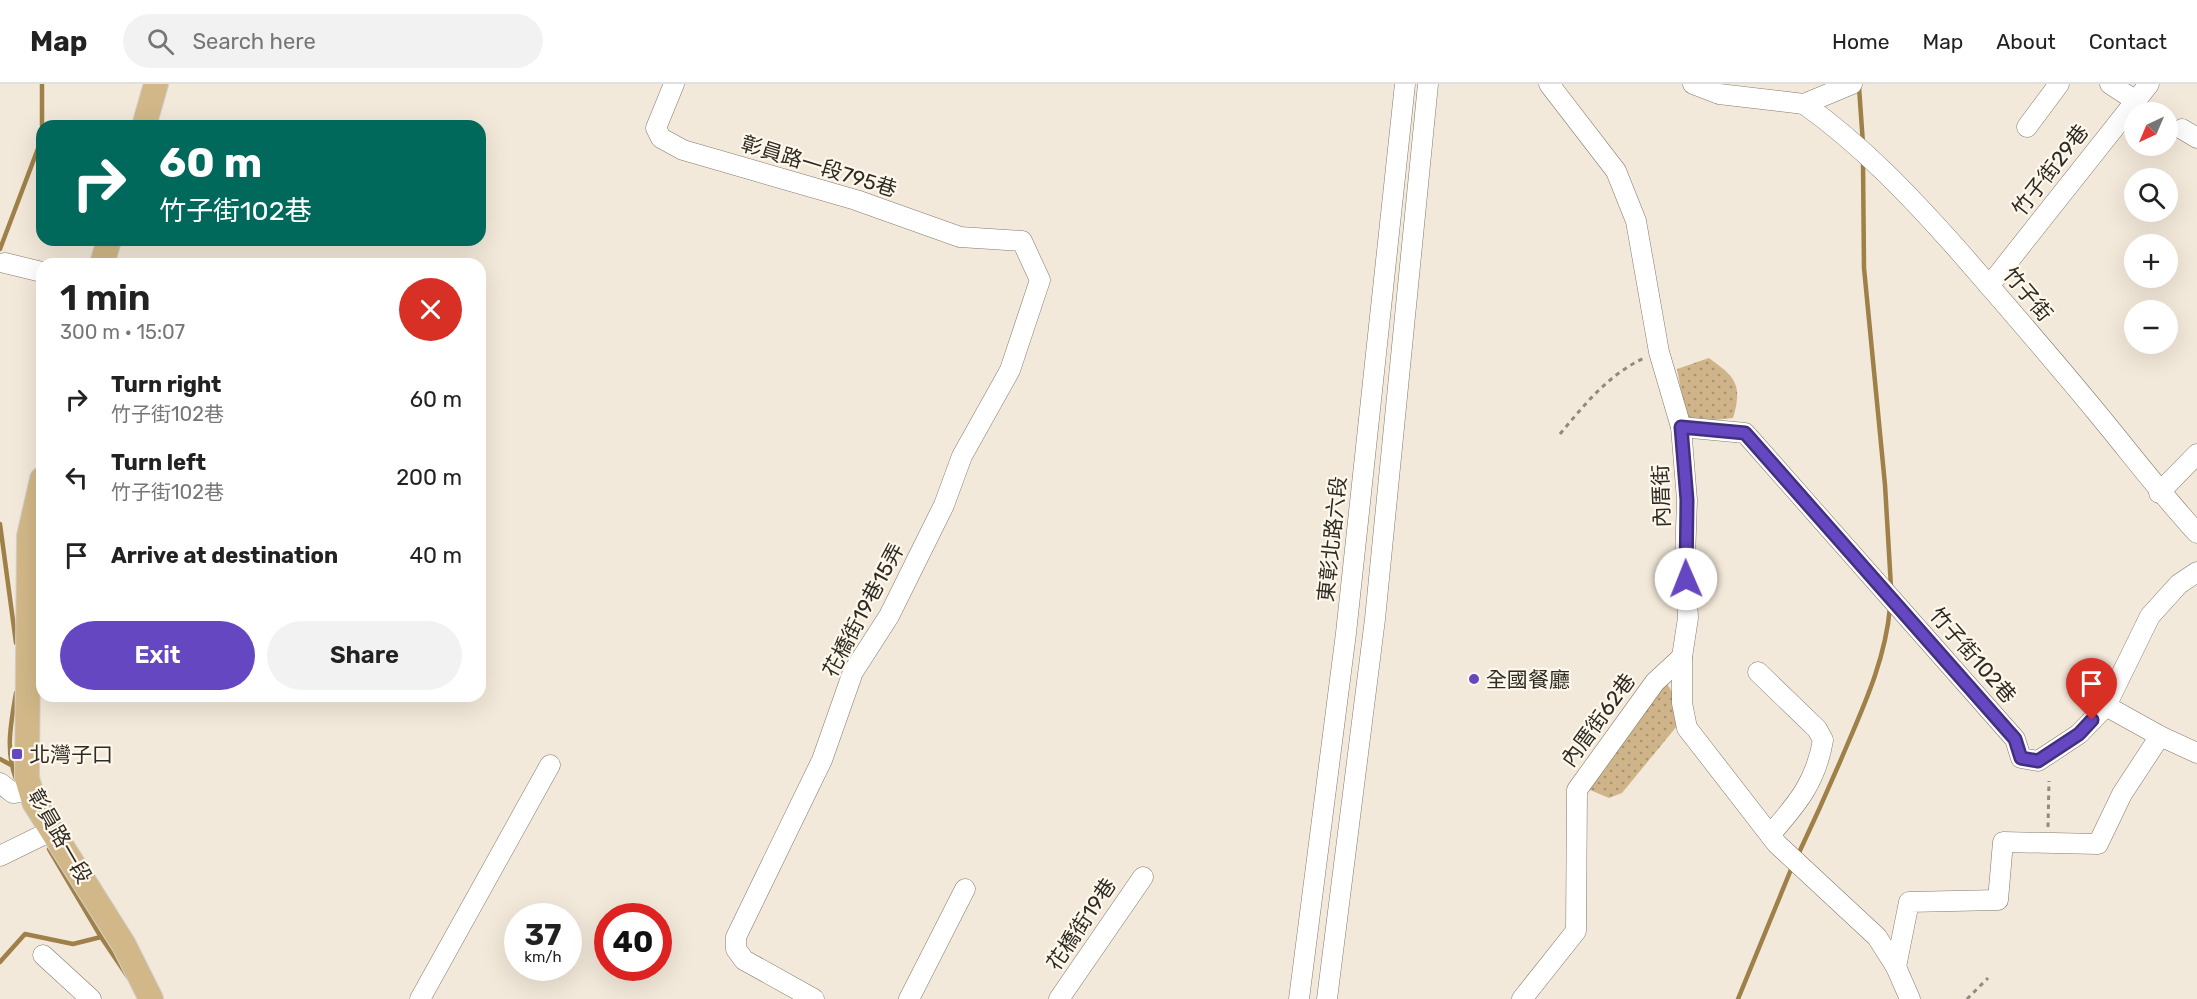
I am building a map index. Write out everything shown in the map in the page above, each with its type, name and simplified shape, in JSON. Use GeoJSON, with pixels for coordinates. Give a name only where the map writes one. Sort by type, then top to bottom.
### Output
{"type":"FeatureCollection","features":[{"type":"Feature","properties":{"kind":"main road"},"geometry":{"type":"LineString","coordinates":[[146,120],[156,84]]}},
{"type":"Feature","properties":{"kind":"main road","name":"彰員路一段"},"geometry":{"type":"LineString","coordinates":[[36,505],[29,536],[27,778],[11,793],[34,802],[124,945],[151,999]]}},
{"type":"Feature","properties":{"kind":"street","name":"彰員路一段795巷"},"geometry":{"type":"LineString","coordinates":[[674,84],[656,128],[661,138],[683,150],[856,200],[960,237],[1022,240]]}},
{"type":"Feature","properties":{"kind":"street","name":"東彰北路六段"},"geometry":{"type":"LineString","coordinates":[[1299,999],[1346,633],[1405,84]]}},
{"type":"Feature","properties":{"kind":"street"},"geometry":{"type":"LineString","coordinates":[[1328,999],[1375,619],[1428,84]]}},
{"type":"Feature","properties":{"kind":"street","name":"內厝街"},"geometry":{"type":"LineString","coordinates":[[1549,84],[1616,171],[1636,221],[1659,352],[1681,427],[1687,500],[1685,559],[1688,618],[1682,657],[1682,703],[1687,728],[1770,835],[1877,937],[1896,967],[1910,999]]}},
{"type":"Feature","properties":{"kind":"street"},"geometry":{"type":"LineString","coordinates":[[1693,84],[1719,94],[1804,104],[1852,84]]}},
{"type":"Feature","properties":{"kind":"street"},"geometry":{"type":"LineString","coordinates":[[2027,127],[2059,84]]}},
{"type":"Feature","properties":{"kind":"street"},"geometry":{"type":"LineString","coordinates":[[2110,84],[2136,101]]}},
{"type":"Feature","properties":{"kind":"street","name":"竹子街29巷"},"geometry":{"type":"LineString","coordinates":[[1989,286],[2149,84]]}},
{"type":"Feature","properties":{"kind":"street","name":"竹子街"},"geometry":{"type":"LineString","coordinates":[[1804,104],[1838,128],[1901,187],[2099,415],[2159,493],[2197,533]]}},
{"type":"Feature","properties":{"kind":"street","name":"花橋街19巷15弄"},"geometry":{"type":"LineString","coordinates":[[814,999],[744,960],[736,950],[736,937],[822,760],[853,672],[889,616],[937,521],[962,456],[1010,370],[1040,280],[1022,240]]}},
{"type":"Feature","properties":{"kind":"street"},"geometry":{"type":"LineString","coordinates":[[5,263],[36,271]]}},
{"type":"Feature","properties":{"kind":"street","name":"竹子街102巷"},"geometry":{"type":"LineString","coordinates":[[1681,427],[1745,433],[2015,739],[2021,758],[2038,761],[2079,734],[2106,706],[2150,616],[2179,584],[2197,572]]}},
{"type":"Feature","properties":{"kind":"street"},"geometry":{"type":"LineString","coordinates":[[2159,493],[2197,454]]}},
{"type":"Feature","properties":{"kind":"street","name":"內厝街62巷"},"geometry":{"type":"LineString","coordinates":[[1522,999],[1576,931],[1577,790],[1655,682],[1682,657]]}},
{"type":"Feature","properties":{"kind":"street"},"geometry":{"type":"LineString","coordinates":[[1758,672],[1817,729],[1824,740],[1821,754],[1804,795],[1770,835]]}},
{"type":"Feature","properties":{"kind":"street"},"geometry":{"type":"LineString","coordinates":[[2106,706],[2160,736],[2197,753]]}},
{"type":"Feature","properties":{"kind":"street"},"geometry":{"type":"LineString","coordinates":[[1896,967],[1909,902],[1998,900],[2003,842],[2098,844],[2122,794],[2160,736]]}},
{"type":"Feature","properties":{"kind":"street"},"geometry":{"type":"LineString","coordinates":[[420,999],[550,765]]}},
{"type":"Feature","properties":{"kind":"street"},"geometry":{"type":"LineString","coordinates":[[0,856],[53,830]]}},
{"type":"Feature","properties":{"kind":"street","name":"花橋街19巷"},"geometry":{"type":"LineString","coordinates":[[1059,999],[1143,877]]}},
{"type":"Feature","properties":{"kind":"street"},"geometry":{"type":"LineString","coordinates":[[909,999],[965,889]]}},
{"type":"Feature","properties":{"kind":"street"},"geometry":{"type":"LineString","coordinates":[[43,955],[91,999]]}},
{"type":"Feature","properties":{"kind":"path"},"geometry":{"type":"LineString","coordinates":[[1560,434],[1604,384],[1627,366],[1659,352]]}},
{"type":"Feature","properties":{"kind":"path"},"geometry":{"type":"LineString","coordinates":[[2047,843],[2049,781]]}},
{"type":"Feature","properties":{"kind":"path"},"geometry":{"type":"LineString","coordinates":[[1967,999],[1988,978]]}},
{"type":"Feature","properties":{"kind":"shaded area"},"geometry":{"type":"Polygon","coordinates":[[[1709,358],[1731,376],[1737,389],[1733,418],[1687,423],[1677,369],[1709,358]]]}},
{"type":"Feature","properties":{"kind":"shaded area"},"geometry":{"type":"Polygon","coordinates":[[[1666,682],[1686,715],[1622,793],[1609,798],[1583,787],[1666,682]]]}},
{"type":"Feature","properties":{"kind":"waterway"},"geometry":{"type":"LineString","coordinates":[[42,84],[42,120]]}},
{"type":"Feature","properties":{"kind":"waterway"},"geometry":{"type":"LineString","coordinates":[[1859,87],[1863,144]]}},
{"type":"Feature","properties":{"kind":"waterway"},"geometry":{"type":"LineString","coordinates":[[0,249],[36,154]]}},
{"type":"Feature","properties":{"kind":"waterway"},"geometry":{"type":"LineString","coordinates":[[1863,162],[1864,268],[1885,485],[1891,587]]}},
{"type":"Feature","properties":{"kind":"waterway"},"geometry":{"type":"LineString","coordinates":[[0,524],[16,643]]}},
{"type":"Feature","properties":{"kind":"waterway"},"geometry":{"type":"LineString","coordinates":[[1797,857],[1869,693],[1880,660],[1890,607]]}},
{"type":"Feature","properties":{"kind":"waterway"},"geometry":{"type":"LineString","coordinates":[[16,693],[10,747],[16,779]]}},
{"type":"Feature","properties":{"kind":"waterway"},"geometry":{"type":"LineString","coordinates":[[0,759],[11,765]]}},
{"type":"Feature","properties":{"kind":"waterway"},"geometry":{"type":"LineString","coordinates":[[49,849],[101,937],[128,977]]}},
{"type":"Feature","properties":{"kind":"waterway"},"geometry":{"type":"LineString","coordinates":[[1738,999],[1792,867]]}},
{"type":"Feature","properties":{"kind":"waterway"},"geometry":{"type":"LineString","coordinates":[[0,962],[25,934],[73,944],[101,937]]}},
{"type":"Feature","properties":{"kind":"place","name":"全國餐廳"},"geometry":{"type":"Point","coordinates":[1474,679]}},
{"type":"Feature","properties":{"kind":"place","name":"北灣子口"},"geometry":{"type":"Point","coordinates":[17,754]}},
{"type":"Feature","properties":{"kind":"route"},"geometry":{"type":"LineString","coordinates":[[1686,579],[1687,500],[1681,427],[1745,433],[2015,739],[2021,758],[2038,761],[2079,734],[2092,720]]}}]}
